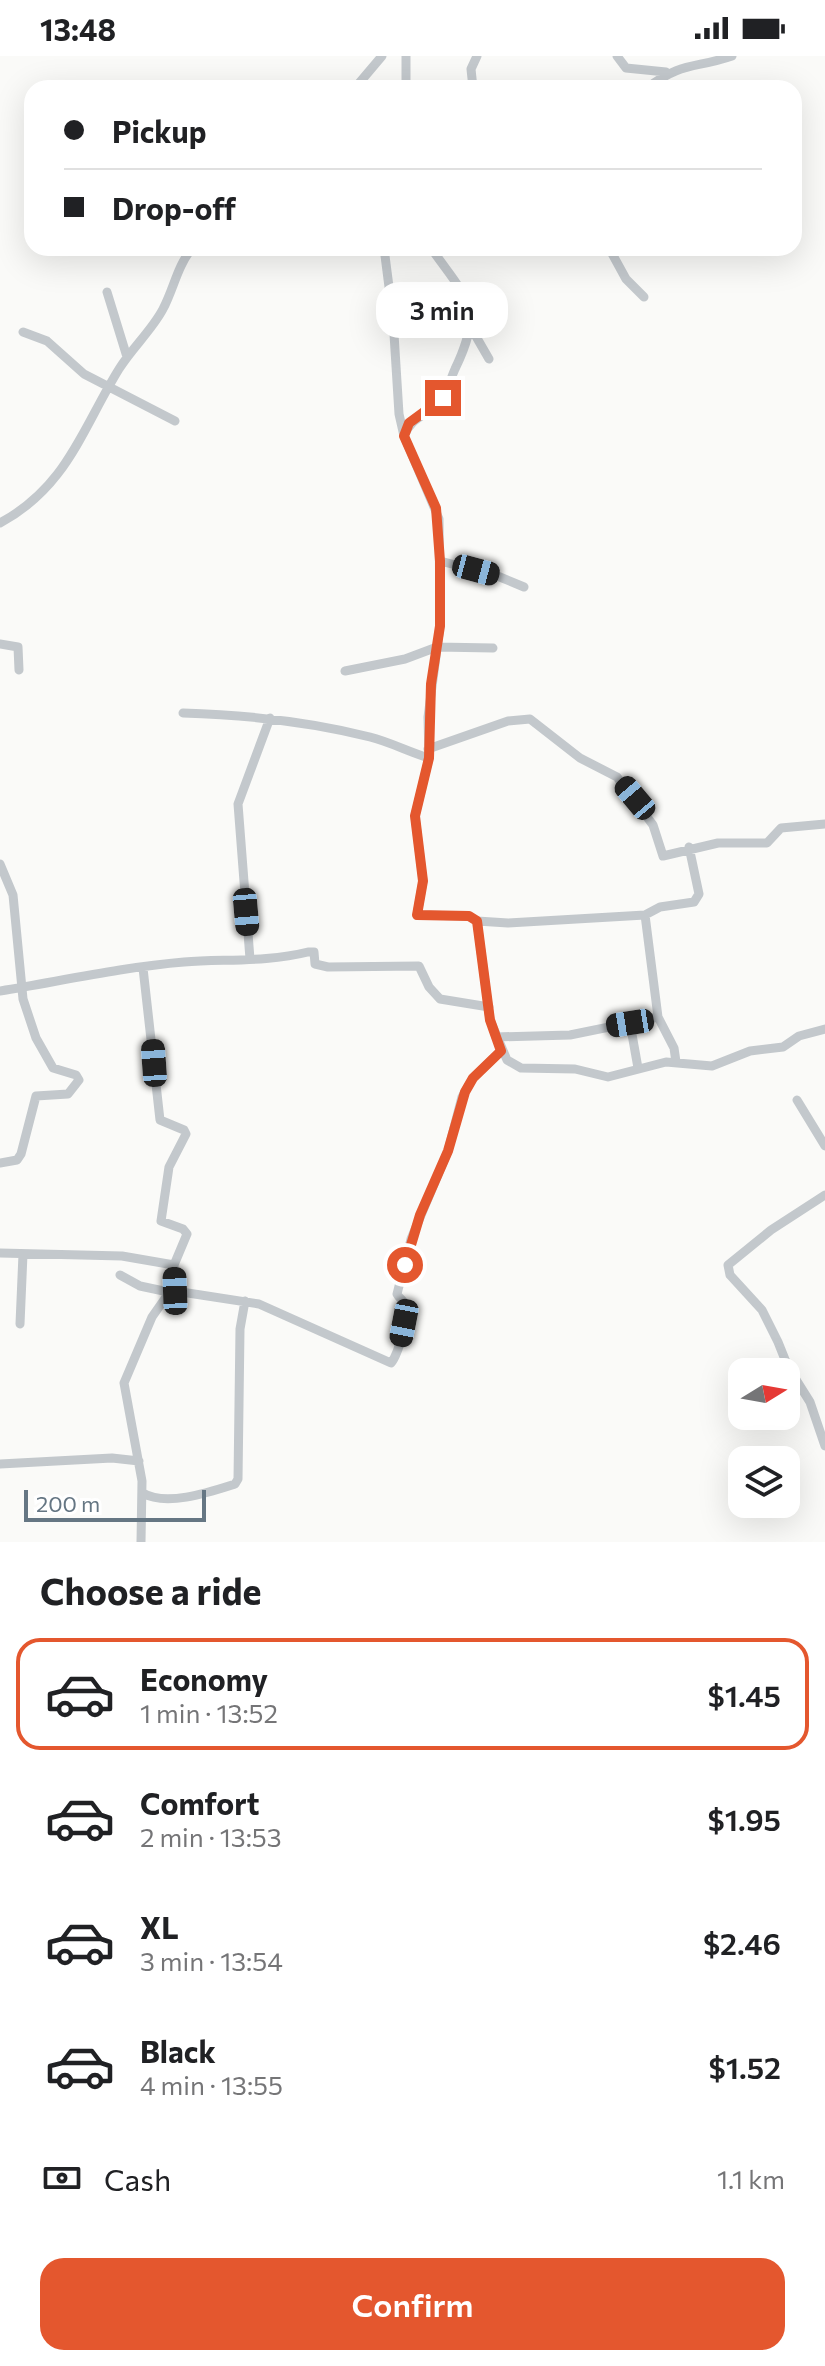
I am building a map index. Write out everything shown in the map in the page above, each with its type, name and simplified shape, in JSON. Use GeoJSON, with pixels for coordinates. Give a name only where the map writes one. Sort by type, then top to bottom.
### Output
{"type":"FeatureCollection","features":[{"type":"Feature","properties":{"kind":"street"},"geometry":{"type":"LineString","coordinates":[[362,80],[382,56]]}},
{"type":"Feature","properties":{"kind":"street"},"geometry":{"type":"LineString","coordinates":[[406,56],[406,80]]}},
{"type":"Feature","properties":{"kind":"street"},"geometry":{"type":"LineString","coordinates":[[472,80],[471,69],[477,56]]}},
{"type":"Feature","properties":{"kind":"street"},"geometry":{"type":"LineString","coordinates":[[617,56],[626,68],[666,72],[729,57]]}},
{"type":"Feature","properties":{"kind":"street"},"geometry":{"type":"LineString","coordinates":[[656,80],[666,72]]}},
{"type":"Feature","properties":{"kind":"street"},"geometry":{"type":"LineString","coordinates":[[0,523],[25,508],[69,461],[127,357],[163,310],[179,265],[186,256]]}},
{"type":"Feature","properties":{"kind":"street"},"geometry":{"type":"LineString","coordinates":[[385,256],[404,436],[436,508],[440,561],[428,753],[415,816],[423,881],[417,915],[469,916],[477,921],[508,923],[645,915],[660,907],[697,899],[697,872],[689,847]]}},
{"type":"Feature","properties":{"kind":"street"},"geometry":{"type":"LineString","coordinates":[[437,256],[467,295],[470,326],[489,359]]}},
{"type":"Feature","properties":{"kind":"street"},"geometry":{"type":"LineString","coordinates":[[613,256],[626,279],[644,297]]}},
{"type":"Feature","properties":{"kind":"street"},"geometry":{"type":"LineString","coordinates":[[107,292],[127,357]]}},
{"type":"Feature","properties":{"kind":"street"},"geometry":{"type":"LineString","coordinates":[[404,436],[409,423],[443,398],[470,326]]}},
{"type":"Feature","properties":{"kind":"street"},"geometry":{"type":"LineString","coordinates":[[23,332],[42,338],[73,367],[175,421]]}},
{"type":"Feature","properties":{"kind":"street"},"geometry":{"type":"LineString","coordinates":[[440,561],[495,575],[524,587]]}},
{"type":"Feature","properties":{"kind":"street"},"geometry":{"type":"LineString","coordinates":[[0,644],[18,647],[19,670]]}},
{"type":"Feature","properties":{"kind":"street"},"geometry":{"type":"LineString","coordinates":[[345,671],[405,659],[437,647],[493,648]]}},
{"type":"Feature","properties":{"kind":"street"},"geometry":{"type":"LineString","coordinates":[[183,713],[270,718],[371,737],[428,753],[508,721],[530,719],[580,758],[617,777],[653,825],[660,842],[660,855],[689,847],[767,843],[781,828],[825,824]]}},
{"type":"Feature","properties":{"kind":"street"},"geometry":{"type":"LineString","coordinates":[[250,959],[238,804],[270,718]]}},
{"type":"Feature","properties":{"kind":"street"},"geometry":{"type":"LineString","coordinates":[[0,864],[13,895],[22,988],[36,1038],[53,1068],[76,1075],[79,1080],[68,1094],[36,1096],[21,1154],[17,1160],[0,1163]]}},
{"type":"Feature","properties":{"kind":"street"},"geometry":{"type":"LineString","coordinates":[[645,915],[658,1017],[674,1048],[676,1062]]}},
{"type":"Feature","properties":{"kind":"street"},"geometry":{"type":"LineString","coordinates":[[477,921],[496,1037],[501,1051],[511,1064],[521,1068],[575,1069],[608,1077],[676,1062],[718,1065],[750,1051],[783,1047],[799,1036],[825,1029]]}},
{"type":"Feature","properties":{"kind":"street"},"geometry":{"type":"LineString","coordinates":[[0,991],[143,968],[272,959],[314,952],[315,964],[328,967],[419,966],[429,987],[440,999],[489,1007]]}},
{"type":"Feature","properties":{"kind":"street"},"geometry":{"type":"LineString","coordinates":[[141,1542],[143,1493],[124,1383],[152,1317],[174,1292],[174,1265],[187,1234],[183,1229],[165,1225],[162,1217],[169,1167],[186,1134],[184,1130],[160,1120],[143,968]]}},
{"type":"Feature","properties":{"kind":"street"},"geometry":{"type":"LineString","coordinates":[[496,1037],[570,1035],[658,1017]]}},
{"type":"Feature","properties":{"kind":"street"},"geometry":{"type":"LineString","coordinates":[[630,1023],[638,1068]]}},
{"type":"Feature","properties":{"kind":"street"},"geometry":{"type":"LineString","coordinates":[[120,1275],[140,1286],[245,1301],[271,1308],[391,1363],[398,1354],[406,1309],[397,1294],[416,1227],[439,1177],[465,1092],[473,1078],[501,1051]]}},
{"type":"Feature","properties":{"kind":"street"},"geometry":{"type":"LineString","coordinates":[[797,1100],[825,1146]]}},
{"type":"Feature","properties":{"kind":"street"},"geometry":{"type":"LineString","coordinates":[[825,1195],[771,1230],[728,1265],[730,1275],[768,1322],[788,1367],[810,1402],[825,1446]]}},
{"type":"Feature","properties":{"kind":"street"},"geometry":{"type":"LineString","coordinates":[[0,1253],[122,1256],[174,1265]]}},
{"type":"Feature","properties":{"kind":"street"},"geometry":{"type":"LineString","coordinates":[[20,1324],[23,1254]]}},
{"type":"Feature","properties":{"kind":"street"},"geometry":{"type":"LineString","coordinates":[[143,1493],[167,1498],[219,1489],[235,1484],[238,1479],[240,1329],[245,1301]]}},
{"type":"Feature","properties":{"kind":"street"},"geometry":{"type":"LineString","coordinates":[[0,1464],[112,1458],[139,1461]]}},
{"type":"Feature","properties":{"kind":"route"},"geometry":{"type":"LineString","coordinates":[[405,1265],[411,1239],[431,1186],[439,1177],[465,1092],[473,1078],[501,1051],[490,1020],[477,921],[469,916],[417,915],[423,881],[415,816],[429,758],[428,717],[440,626],[439,519],[404,436],[409,423],[438,405],[443,398]]}}]}
